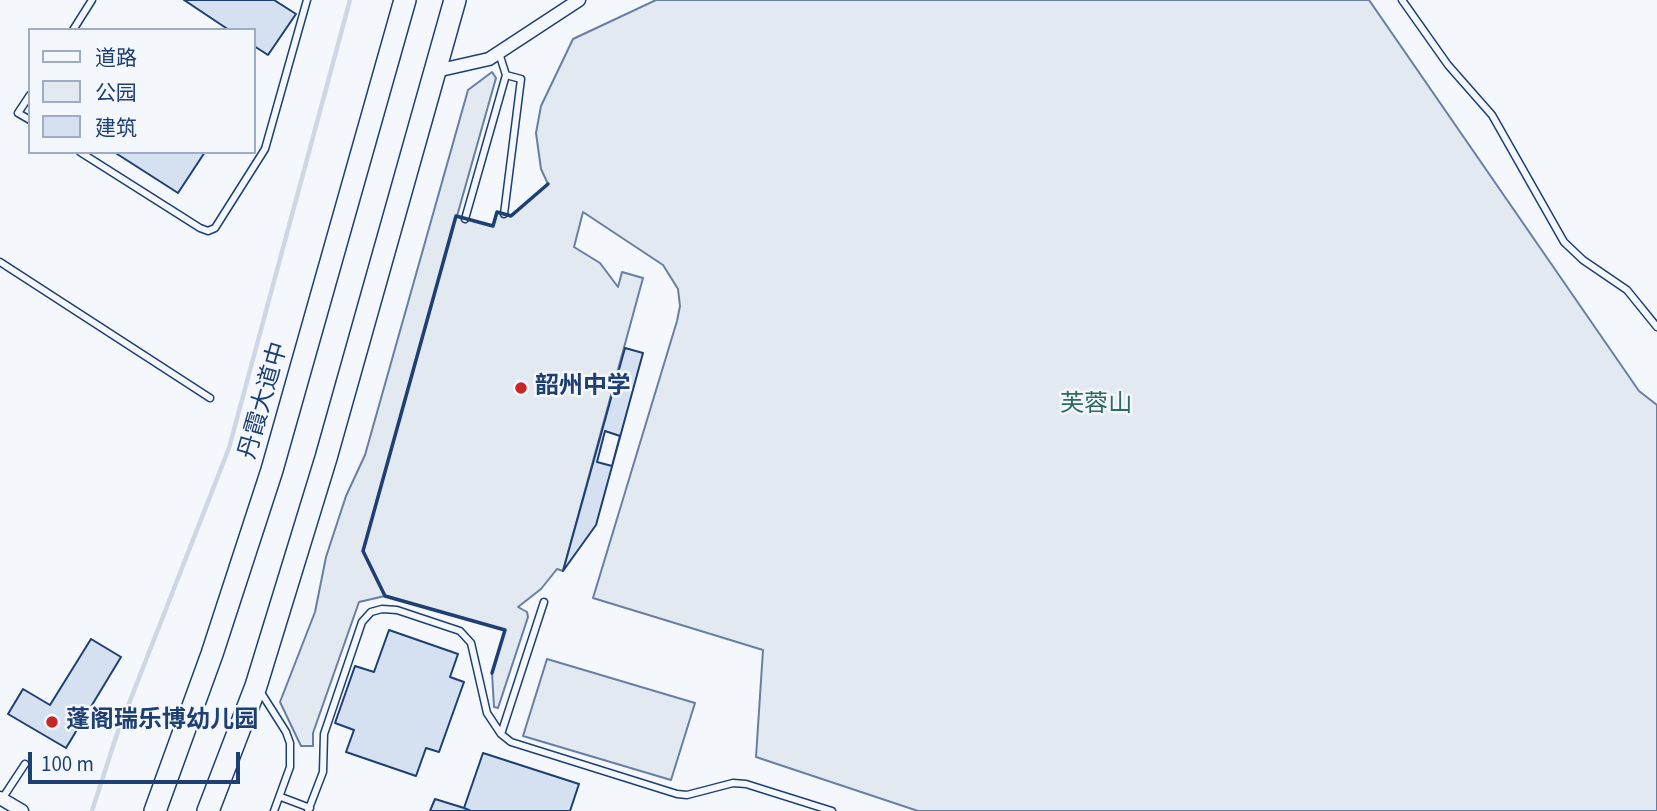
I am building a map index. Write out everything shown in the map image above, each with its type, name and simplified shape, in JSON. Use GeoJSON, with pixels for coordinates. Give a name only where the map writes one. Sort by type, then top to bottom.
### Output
{"type":"FeatureCollection","features":[{"type":"Feature","properties":{"kind":"main road","name":"丹霞大道中"},"geometry":{"type":"LineString","coordinates":[[155,811],[212,654],[272,470],[405,0]]}},
{"type":"Feature","properties":{"kind":"main road"},"geometry":{"type":"LineString","coordinates":[[208,811],[256,685],[326,458],[455,0]]}},
{"type":"Feature","properties":{"kind":"street"},"geometry":{"type":"LineString","coordinates":[[436,72],[481,62],[499,53],[579,0]]}},
{"type":"Feature","properties":{"kind":"street"},"geometry":{"type":"LineString","coordinates":[[1,798],[22,811]]}},
{"type":"Feature","properties":{"kind":"lane"},"geometry":{"type":"LineString","coordinates":[[74,28],[92,0]]}},
{"type":"Feature","properties":{"kind":"lane"},"geometry":{"type":"LineString","coordinates":[[83,154],[200,228],[208,231],[215,228],[265,149],[307,0]]}},
{"type":"Feature","properties":{"kind":"lane"},"geometry":{"type":"LineString","coordinates":[[1402,0],[1448,65],[1492,115],[1564,242],[1583,260],[1627,290],[1657,327]]}},
{"type":"Feature","properties":{"kind":"lane"},"geometry":{"type":"LineString","coordinates":[[466,219],[506,75],[499,53]]}},
{"type":"Feature","properties":{"kind":"lane"},"geometry":{"type":"LineString","coordinates":[[504,214],[522,79],[506,75]]}},
{"type":"Feature","properties":{"kind":"lane"},"geometry":{"type":"LineString","coordinates":[[28,98],[18,113],[28,119]]}},
{"type":"Feature","properties":{"kind":"lane"},"geometry":{"type":"LineString","coordinates":[[0,262],[210,398]]}},
{"type":"Feature","properties":{"kind":"lane"},"geometry":{"type":"LineString","coordinates":[[502,734],[544,602]]}},
{"type":"Feature","properties":{"kind":"lane"},"geometry":{"type":"LineString","coordinates":[[281,797],[309,809],[323,772],[324,734],[362,622],[371,612],[397,610],[460,632],[471,643],[487,713],[511,742],[677,794],[687,795],[733,783],[746,784],[832,811]]}},
{"type":"Feature","properties":{"kind":"lane"},"geometry":{"type":"LineString","coordinates":[[256,685],[286,732],[290,743],[290,767],[274,811]]}},
{"type":"Feature","properties":{"kind":"lane"},"geometry":{"type":"LineString","coordinates":[[1,798],[25,764]]}},
{"type":"Feature","properties":{"kind":"green space","name":"芙蓉山"},"geometry":{"type":"Polygon","coordinates":[[[656,0],[1369,0],[1639,391],[1657,405],[1657,811],[918,811],[756,757],[763,650],[593,598],[680,306],[678,289],[663,265],[583,212],[574,247],[600,263],[618,287],[622,272],[643,278],[563,571],[557,569],[541,589],[518,607],[527,612],[528,617],[498,708],[494,707],[492,673],[505,630],[385,596],[359,602],[313,733],[313,746],[301,746],[280,702],[315,612],[326,557],[346,496],[365,455],[468,90],[492,72],[496,78],[457,216],[493,226],[497,212],[511,215],[548,184],[541,169],[536,133],[541,106],[573,39],[656,0]]]}},
{"type":"Feature","properties":{"kind":"green space"},"geometry":{"type":"Polygon","coordinates":[[[547,659],[695,703],[671,780],[523,736],[547,659]]]}},
{"type":"Feature","properties":{"kind":"building"},"geometry":{"type":"Polygon","coordinates":[[[184,0],[274,0],[296,14],[268,55],[256,47],[256,28],[226,28],[184,0]]]}},
{"type":"Feature","properties":{"kind":"building"},"geometry":{"type":"Polygon","coordinates":[[[117,154],[204,154],[178,193],[117,154]]]}},
{"type":"Feature","properties":{"kind":"building"},"geometry":{"type":"Polygon","coordinates":[[[625,348],[643,353],[596,525],[563,571],[625,348]]]}},
{"type":"Feature","properties":{"kind":"building"},"geometry":{"type":"Polygon","coordinates":[[[605,431],[620,436],[612,466],[597,462],[605,431]]]}},
{"type":"Feature","properties":{"kind":"building"},"geometry":{"type":"Polygon","coordinates":[[[389,630],[458,654],[450,677],[464,682],[439,752],[426,748],[416,776],[346,752],[354,730],[335,723],[355,666],[374,672],[389,630]]]}},
{"type":"Feature","properties":{"kind":"building"},"geometry":{"type":"Polygon","coordinates":[[[91,639],[121,657],[66,748],[8,714],[23,689],[50,705],[91,639]]]}},
{"type":"Feature","properties":{"kind":"building"},"geometry":{"type":"Polygon","coordinates":[[[483,753],[579,784],[570,811],[471,811],[464,808],[483,753]]]}},
{"type":"Feature","properties":{"kind":"building"},"geometry":{"type":"Polygon","coordinates":[[[435,799],[464,808],[471,811],[430,811],[435,799]]]}},
{"type":"Feature","properties":{"kind":"waterway"},"geometry":{"type":"LineString","coordinates":[[92,811],[117,734],[229,448],[350,0]]}},
{"type":"Feature","properties":{"kind":"wall"},"geometry":{"type":"LineString","coordinates":[[492,673],[505,630],[385,596],[363,551],[456,216],[493,226],[497,212],[511,216],[548,184]]}},
{"type":"Feature","properties":{"kind":"place","name":"韶州中学"},"geometry":{"type":"Point","coordinates":[521,388]}},
{"type":"Feature","properties":{"kind":"place","name":"蓬阁瑞乐博幼儿园"},"geometry":{"type":"Point","coordinates":[52,722]}}]}
